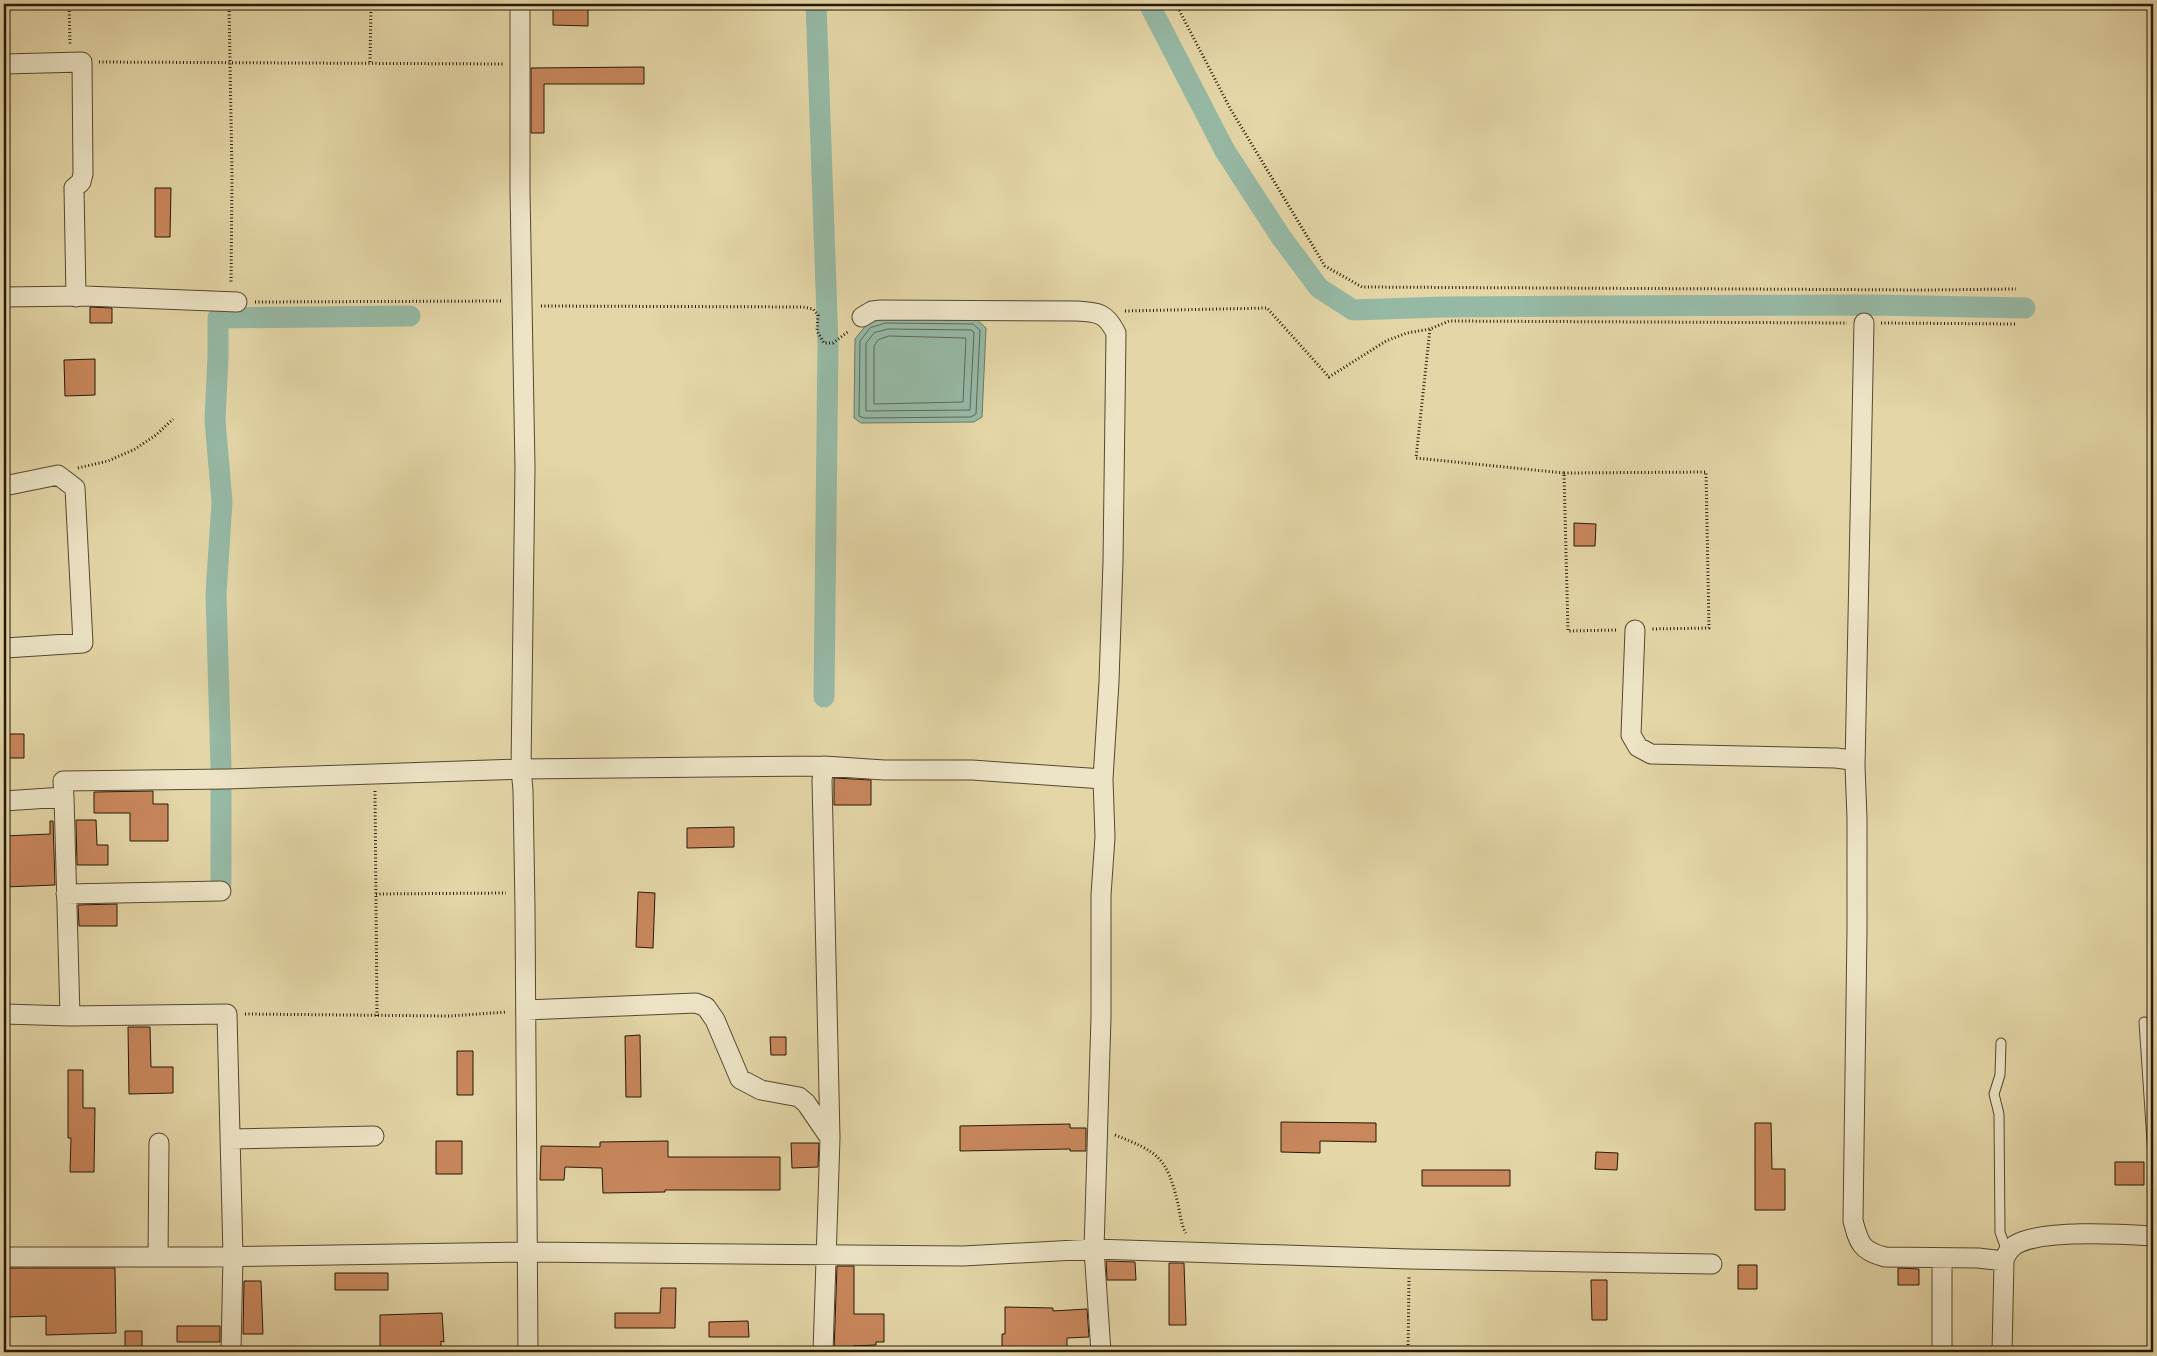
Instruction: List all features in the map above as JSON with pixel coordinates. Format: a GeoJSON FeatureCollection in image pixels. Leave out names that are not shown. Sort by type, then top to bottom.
{"type":"FeatureCollection","features":[{"type":"Feature","properties":{"kind":"street"},"geometry":{"type":"LineString","coordinates":[[520,4],[520,192],[525,468],[521,769],[525,893],[528,1352]]}},
{"type":"Feature","properties":{"kind":"street"},"geometry":{"type":"LineString","coordinates":[[4,64],[76,62],[83,174],[81,182],[74,188],[76,297]]}},
{"type":"Feature","properties":{"kind":"street"},"geometry":{"type":"LineString","coordinates":[[4,297],[76,297],[234,302]]}},
{"type":"Feature","properties":{"kind":"street"},"geometry":{"type":"LineString","coordinates":[[862,317],[872,311],[881,310],[1096,312],[1107,318],[1116,333],[1109,672],[1102,780],[1105,837],[1101,895],[1101,1017],[1094,1249],[1101,1352]]}},
{"type":"Feature","properties":{"kind":"street"},"geometry":{"type":"LineString","coordinates":[[1864,323],[1855,766],[1857,911],[1853,1221],[1860,1244],[1871,1253],[1885,1257],[1978,1258],[2006,1256]]}},
{"type":"Feature","properties":{"kind":"street"},"geometry":{"type":"LineString","coordinates":[[4,486],[58,475],[75,488],[83,643],[5,648]]}},
{"type":"Feature","properties":{"kind":"street"},"geometry":{"type":"LineString","coordinates":[[1634,630],[1631,734],[1638,747],[1651,754],[1836,758],[1851,760],[1855,766]]}},
{"type":"Feature","properties":{"kind":"street"},"geometry":{"type":"LineString","coordinates":[[823,1352],[830,1138],[822,780],[824,766]]}},
{"type":"Feature","properties":{"kind":"street"},"geometry":{"type":"LineString","coordinates":[[70,1016],[63,781],[521,769],[824,766],[884,770],[972,770],[1102,780]]}},
{"type":"Feature","properties":{"kind":"street"},"geometry":{"type":"LineString","coordinates":[[4,800],[64,797]]}},
{"type":"Feature","properties":{"kind":"street"},"geometry":{"type":"LineString","coordinates":[[66,894],[221,891]]}},
{"type":"Feature","properties":{"kind":"street"},"geometry":{"type":"LineString","coordinates":[[526,1010],[696,1003],[706,1007],[715,1020],[740,1079],[761,1090],[799,1097],[806,1103],[830,1138]]}},
{"type":"Feature","properties":{"kind":"street"},"geometry":{"type":"LineString","coordinates":[[4,1014],[70,1016],[227,1014],[233,1256],[231,1352]]}},
{"type":"Feature","properties":{"kind":"street"},"geometry":{"type":"LineString","coordinates":[[230,1139],[374,1136]]}},
{"type":"Feature","properties":{"kind":"street"},"geometry":{"type":"LineString","coordinates":[[158,1257],[159,1143]]}},
{"type":"Feature","properties":{"kind":"street"},"geometry":{"type":"LineString","coordinates":[[2002,1352],[2006,1256],[2016,1245],[2044,1237],[2110,1234],[2153,1236]]}},
{"type":"Feature","properties":{"kind":"street"},"geometry":{"type":"LineString","coordinates":[[4,1257],[527,1252],[964,1256],[1094,1249],[1409,1259],[1712,1264]]}},
{"type":"Feature","properties":{"kind":"street"},"geometry":{"type":"LineString","coordinates":[[1942,1258],[1942,1352]]}},
{"type":"Feature","properties":{"kind":"lane"},"geometry":{"type":"LineString","coordinates":[[2144,1022],[2153,1156]]}},
{"type":"Feature","properties":{"kind":"lane"},"geometry":{"type":"LineString","coordinates":[[2001,1043],[2000,1075],[1994,1094],[1999,1114],[2000,1232],[2006,1256]]}},
{"type":"Feature","properties":{"kind":"path"},"geometry":{"type":"LineString","coordinates":[[69,4],[76,62],[521,64]]}},
{"type":"Feature","properties":{"kind":"path"},"geometry":{"type":"LineString","coordinates":[[229,4],[234,302]]}},
{"type":"Feature","properties":{"kind":"path"},"geometry":{"type":"LineString","coordinates":[[370,62],[371,4]]}},
{"type":"Feature","properties":{"kind":"path"},"geometry":{"type":"LineString","coordinates":[[1176,4],[1231,110],[1325,266],[1362,287],[2016,289]]}},
{"type":"Feature","properties":{"kind":"path"},"geometry":{"type":"LineString","coordinates":[[1096,312],[1267,308],[1329,376],[1386,341],[1407,332],[1430,329],[1448,321],[2016,324]]}},
{"type":"Feature","properties":{"kind":"path"},"geometry":{"type":"LineString","coordinates":[[1430,329],[1416,458],[1564,473],[1706,472],[1709,628],[1568,631],[1564,473]]}},
{"type":"Feature","properties":{"kind":"path"},"geometry":{"type":"LineString","coordinates":[[824,343],[833,343]]}},
{"type":"Feature","properties":{"kind":"path"},"geometry":{"type":"LineString","coordinates":[[58,475],[86,465],[108,460],[135,449],[156,435],[173,418]]}},
{"type":"Feature","properties":{"kind":"path"},"geometry":{"type":"LineString","coordinates":[[375,774],[377,1016]]}},
{"type":"Feature","properties":{"kind":"path"},"geometry":{"type":"LineString","coordinates":[[376,894],[525,893]]}},
{"type":"Feature","properties":{"kind":"path"},"geometry":{"type":"LineString","coordinates":[[227,1014],[472,1016],[526,1010]]}},
{"type":"Feature","properties":{"kind":"path"},"geometry":{"type":"LineString","coordinates":[[1098,1120],[1110,1134],[1147,1148],[1164,1162],[1173,1184],[1184,1229],[1197,1252]]}},
{"type":"Feature","properties":{"kind":"path"},"geometry":{"type":"LineString","coordinates":[[1408,1352],[1409,1259]]}},
{"type":"Feature","properties":{"kind":"water"},"geometry":{"type":"Polygon","coordinates":[[[886,317],[976,319],[986,328],[982,417],[974,422],[861,423],[854,418],[855,339],[867,324],[886,317]]]}},
{"type":"Feature","properties":{"kind":"building"},"geometry":{"type":"Polygon","coordinates":[[[553,4],[588,4],[588,26],[553,25],[553,4]]]}},
{"type":"Feature","properties":{"kind":"building"},"geometry":{"type":"Polygon","coordinates":[[[644,67],[644,84],[544,84],[544,133],[531,133],[531,68],[644,67]]]}},
{"type":"Feature","properties":{"kind":"building"},"geometry":{"type":"Polygon","coordinates":[[[155,188],[171,188],[170,237],[155,237],[155,188]]]}},
{"type":"Feature","properties":{"kind":"building"},"geometry":{"type":"Polygon","coordinates":[[[90,307],[112,308],[112,323],[90,323],[90,307]]]}},
{"type":"Feature","properties":{"kind":"building"},"geometry":{"type":"Polygon","coordinates":[[[95,359],[95,395],[65,396],[64,360],[95,359]]]}},
{"type":"Feature","properties":{"kind":"building"},"geometry":{"type":"Polygon","coordinates":[[[1574,523],[1596,524],[1595,546],[1574,546],[1574,523]]]}},
{"type":"Feature","properties":{"kind":"building"},"geometry":{"type":"Polygon","coordinates":[[[7,734],[24,734],[24,758],[7,758],[7,734]]]}},
{"type":"Feature","properties":{"kind":"building"},"geometry":{"type":"Polygon","coordinates":[[[834,778],[871,780],[871,805],[834,805],[834,778]]]}},
{"type":"Feature","properties":{"kind":"building"},"geometry":{"type":"Polygon","coordinates":[[[153,791],[153,804],[168,804],[168,841],[130,841],[130,813],[94,813],[94,792],[153,791]]]}},
{"type":"Feature","properties":{"kind":"building"},"geometry":{"type":"Polygon","coordinates":[[[76,820],[96,820],[97,845],[108,845],[108,865],[77,865],[76,820]]]}},
{"type":"Feature","properties":{"kind":"building"},"geometry":{"type":"Polygon","coordinates":[[[50,821],[53,821],[55,885],[4,887],[4,836],[50,834],[50,821]]]}},
{"type":"Feature","properties":{"kind":"building"},"geometry":{"type":"Polygon","coordinates":[[[734,827],[734,847],[687,848],[687,828],[734,827]]]}},
{"type":"Feature","properties":{"kind":"building"},"geometry":{"type":"Polygon","coordinates":[[[638,892],[655,893],[653,948],[636,947],[638,892]]]}},
{"type":"Feature","properties":{"kind":"building"},"geometry":{"type":"Polygon","coordinates":[[[117,904],[117,926],[79,926],[78,905],[117,904]]]}},
{"type":"Feature","properties":{"kind":"building"},"geometry":{"type":"Polygon","coordinates":[[[128,1027],[150,1027],[151,1067],[173,1067],[173,1093],[129,1094],[128,1027]]]}},
{"type":"Feature","properties":{"kind":"building"},"geometry":{"type":"Polygon","coordinates":[[[640,1035],[641,1097],[626,1097],[625,1036],[640,1035]]]}},
{"type":"Feature","properties":{"kind":"building"},"geometry":{"type":"Polygon","coordinates":[[[770,1037],[786,1037],[786,1055],[771,1055],[770,1037]]]}},
{"type":"Feature","properties":{"kind":"building"},"geometry":{"type":"Polygon","coordinates":[[[457,1051],[473,1051],[473,1095],[457,1095],[457,1051]]]}},
{"type":"Feature","properties":{"kind":"building"},"geometry":{"type":"Polygon","coordinates":[[[68,1070],[83,1070],[83,1108],[95,1108],[94,1172],[70,1172],[71,1138],[68,1138],[68,1070]]]}},
{"type":"Feature","properties":{"kind":"building"},"geometry":{"type":"Polygon","coordinates":[[[1281,1122],[1376,1123],[1376,1142],[1320,1141],[1320,1153],[1281,1152],[1281,1122]]]}},
{"type":"Feature","properties":{"kind":"building"},"geometry":{"type":"Polygon","coordinates":[[[1755,1123],[1771,1123],[1772,1169],[1785,1169],[1785,1210],[1755,1210],[1755,1123]]]}},
{"type":"Feature","properties":{"kind":"building"},"geometry":{"type":"Polygon","coordinates":[[[1070,1124],[1070,1128],[1086,1128],[1086,1151],[1070,1151],[1070,1149],[960,1151],[960,1126],[1070,1124]]]}},
{"type":"Feature","properties":{"kind":"building"},"geometry":{"type":"Polygon","coordinates":[[[436,1141],[462,1141],[462,1174],[436,1174],[436,1141]]]}},
{"type":"Feature","properties":{"kind":"building"},"geometry":{"type":"Polygon","coordinates":[[[668,1141],[668,1157],[780,1157],[780,1190],[665,1190],[665,1192],[603,1193],[602,1168],[565,1167],[564,1180],[540,1180],[541,1146],[600,1147],[600,1142],[668,1141]]]}},
{"type":"Feature","properties":{"kind":"building"},"geometry":{"type":"Polygon","coordinates":[[[791,1143],[819,1143],[818,1167],[792,1168],[791,1143]]]}},
{"type":"Feature","properties":{"kind":"building"},"geometry":{"type":"Polygon","coordinates":[[[1596,1152],[1618,1153],[1617,1170],[1595,1169],[1596,1152]]]}},
{"type":"Feature","properties":{"kind":"building"},"geometry":{"type":"Polygon","coordinates":[[[2115,1162],[2144,1162],[2144,1185],[2115,1185],[2115,1162]]]}},
{"type":"Feature","properties":{"kind":"building"},"geometry":{"type":"Polygon","coordinates":[[[1422,1170],[1510,1170],[1510,1186],[1422,1186],[1422,1170]]]}},
{"type":"Feature","properties":{"kind":"building"},"geometry":{"type":"Polygon","coordinates":[[[1106,1261],[1135,1262],[1136,1280],[1107,1280],[1106,1261]]]}},
{"type":"Feature","properties":{"kind":"building"},"geometry":{"type":"Polygon","coordinates":[[[1169,1263],[1184,1263],[1186,1325],[1169,1325],[1169,1263]]]}},
{"type":"Feature","properties":{"kind":"building"},"geometry":{"type":"Polygon","coordinates":[[[1738,1265],[1757,1265],[1757,1289],[1738,1289],[1738,1265]]]}},
{"type":"Feature","properties":{"kind":"building"},"geometry":{"type":"Polygon","coordinates":[[[837,1266],[854,1266],[854,1314],[884,1314],[884,1342],[876,1342],[876,1345],[853,1346],[853,1352],[834,1352],[837,1266]]]}},
{"type":"Feature","properties":{"kind":"building"},"geometry":{"type":"Polygon","coordinates":[[[4,1268],[115,1268],[116,1333],[46,1335],[46,1316],[4,1317],[4,1268]]]}},
{"type":"Feature","properties":{"kind":"building"},"geometry":{"type":"Polygon","coordinates":[[[1898,1268],[1919,1269],[1919,1285],[1898,1285],[1898,1268]]]}},
{"type":"Feature","properties":{"kind":"building"},"geometry":{"type":"Polygon","coordinates":[[[335,1273],[388,1273],[388,1290],[335,1290],[335,1273]]]}},
{"type":"Feature","properties":{"kind":"building"},"geometry":{"type":"Polygon","coordinates":[[[1591,1280],[1607,1280],[1607,1320],[1592,1320],[1591,1280]]]}},
{"type":"Feature","properties":{"kind":"building"},"geometry":{"type":"Polygon","coordinates":[[[244,1281],[261,1281],[263,1334],[243,1334],[244,1281]]]}},
{"type":"Feature","properties":{"kind":"building"},"geometry":{"type":"Polygon","coordinates":[[[661,1288],[676,1288],[675,1328],[615,1328],[615,1313],[660,1313],[661,1288]]]}},
{"type":"Feature","properties":{"kind":"building"},"geometry":{"type":"Polygon","coordinates":[[[1005,1307],[1053,1308],[1053,1311],[1087,1309],[1089,1337],[1067,1338],[1067,1350],[1002,1352],[1002,1334],[1005,1334],[1005,1307]]]}},
{"type":"Feature","properties":{"kind":"building"},"geometry":{"type":"Polygon","coordinates":[[[442,1313],[444,1342],[441,1341],[441,1352],[380,1352],[380,1315],[442,1313]]]}},
{"type":"Feature","properties":{"kind":"building"},"geometry":{"type":"Polygon","coordinates":[[[748,1321],[749,1337],[709,1337],[709,1322],[748,1321]]]}},
{"type":"Feature","properties":{"kind":"building"},"geometry":{"type":"Polygon","coordinates":[[[177,1326],[220,1326],[220,1342],[177,1342],[177,1326]]]}},
{"type":"Feature","properties":{"kind":"building"},"geometry":{"type":"Polygon","coordinates":[[[125,1331],[142,1331],[142,1352],[125,1352],[125,1331]]]}},
{"type":"Feature","properties":{"kind":"waterway"},"geometry":{"type":"LineString","coordinates":[[816,4],[828,344],[824,697]]}},
{"type":"Feature","properties":{"kind":"waterway"},"geometry":{"type":"LineString","coordinates":[[1149,4],[1225,151],[1281,237],[1319,288],[1353,310],[1442,307],[1874,305],[2025,308]]}},
{"type":"Feature","properties":{"kind":"waterway"},"geometry":{"type":"LineString","coordinates":[[221,767],[216,594],[222,502],[215,420],[218,318],[410,316]]}},
{"type":"Feature","properties":{"kind":"waterway"},"geometry":{"type":"LineString","coordinates":[[221,788],[221,883]]}}]}
